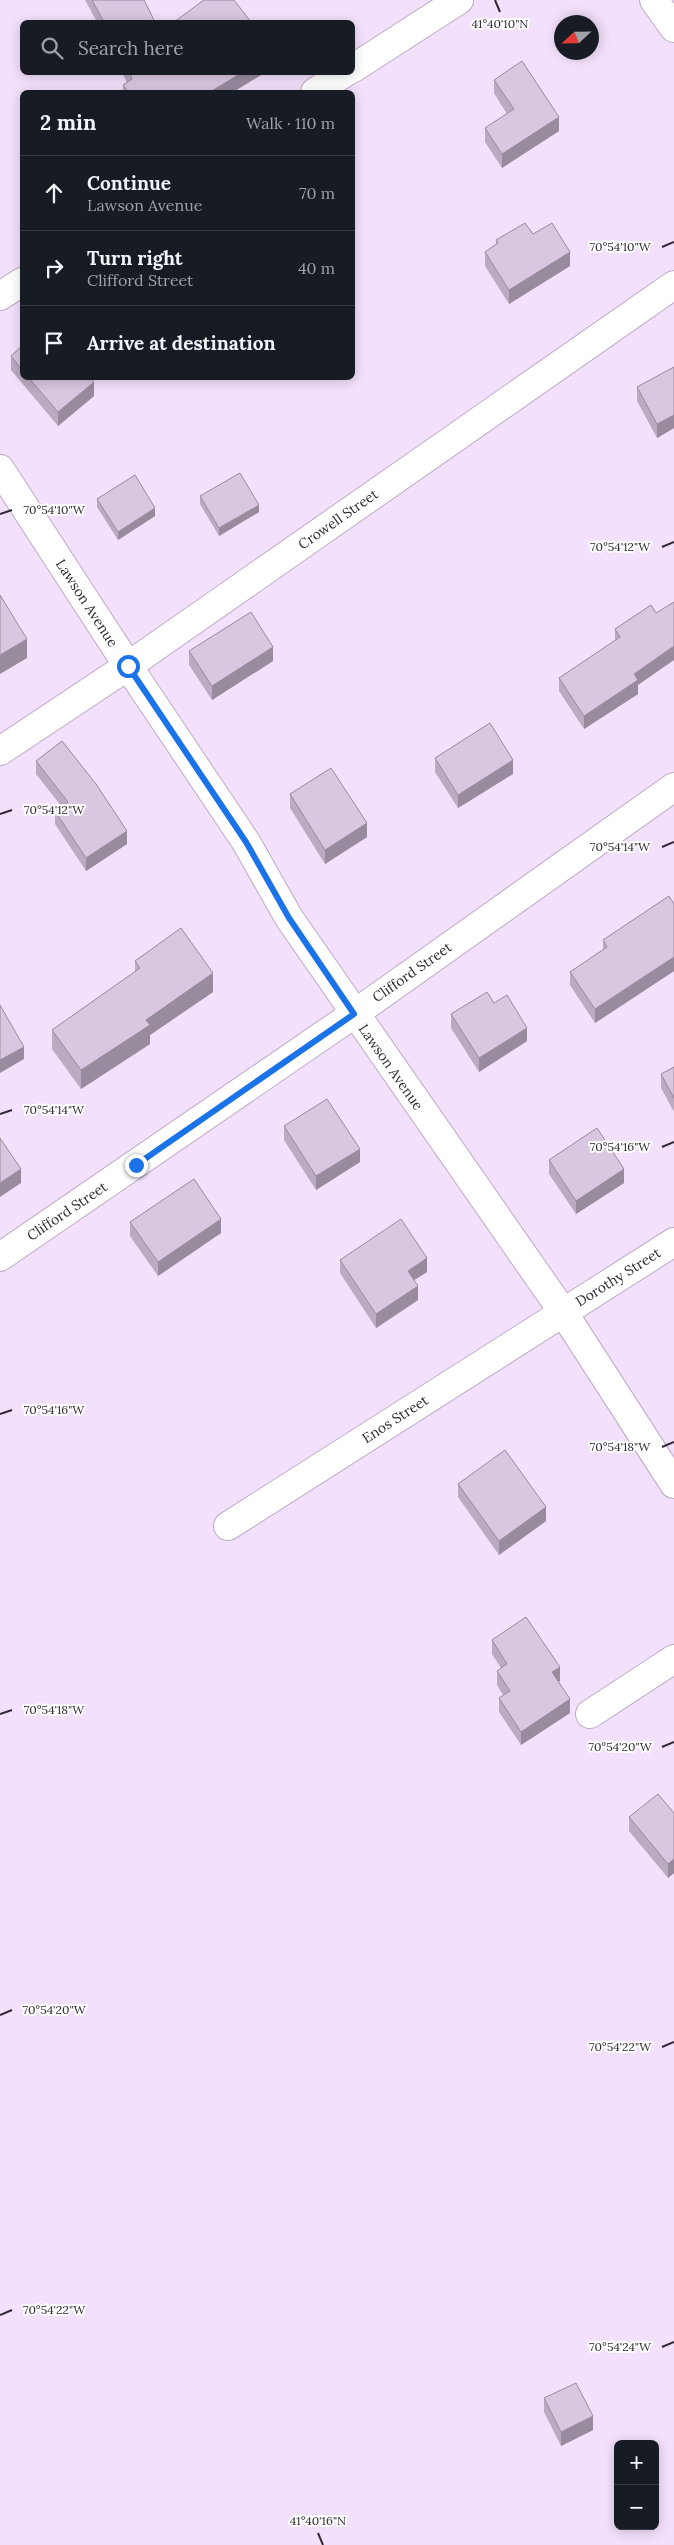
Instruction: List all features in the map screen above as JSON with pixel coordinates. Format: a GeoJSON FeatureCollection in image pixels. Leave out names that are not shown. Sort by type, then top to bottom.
{"type":"FeatureCollection","features":[{"type":"Feature","properties":{"kind":"street"},"geometry":{"type":"LineString","coordinates":[[355,67],[459,0]]}},
{"type":"Feature","properties":{"kind":"street"},"geometry":{"type":"LineString","coordinates":[[654,0],[674,28]]}},
{"type":"Feature","properties":{"kind":"street"},"geometry":{"type":"LineString","coordinates":[[319,90],[342,75]]}},
{"type":"Feature","properties":{"kind":"street"},"geometry":{"type":"LineString","coordinates":[[0,296],[20,283]]}},
{"type":"Feature","properties":{"kind":"street","name":"Crowell Street"},"geometry":{"type":"LineString","coordinates":[[0,751],[128,666],[674,285]]}},
{"type":"Feature","properties":{"kind":"street","name":"Lawson Avenue"},"geometry":{"type":"LineString","coordinates":[[0,470],[246,842],[289,918],[563,1312],[674,1484]]}},
{"type":"Feature","properties":{"kind":"street","name":"Clifford Street"},"geometry":{"type":"LineString","coordinates":[[0,1257],[354,1014],[674,787]]}},
{"type":"Feature","properties":{"kind":"street","name":"Dorothy Street"},"geometry":{"type":"LineString","coordinates":[[563,1312],[674,1242]]}},
{"type":"Feature","properties":{"kind":"street","name":"Enos Street"},"geometry":{"type":"LineString","coordinates":[[228,1526],[563,1312]]}},
{"type":"Feature","properties":{"kind":"street"},"geometry":{"type":"LineString","coordinates":[[590,1714],[674,1659]]}},
{"type":"Feature","properties":{"kind":"building"},"geometry":{"type":"Polygon","coordinates":[[[92,0],[144,0],[154,20],[103,20],[92,0]]]}},
{"type":"Feature","properties":{"kind":"building"},"geometry":{"type":"Polygon","coordinates":[[[204,0],[234,0],[249,20],[177,20],[204,0]]]}},
{"type":"Feature","properties":{"kind":"building"},"geometry":{"type":"Polygon","coordinates":[[[522,61],[559,117],[502,154],[485,128],[514,109],[494,80],[522,61]]]}},
{"type":"Feature","properties":{"kind":"building"},"geometry":{"type":"Polygon","coordinates":[[[130,75],[238,75],[213,90],[127,90],[123,85],[132,79],[130,75]]]}},
{"type":"Feature","properties":{"kind":"building"},"geometry":{"type":"Polygon","coordinates":[[[525,223],[533,234],[552,223],[570,252],[509,290],[485,252],[498,243],[496,240],[525,223]]]}},
{"type":"Feature","properties":{"kind":"building"},"geometry":{"type":"Polygon","coordinates":[[[20,348],[20,367],[11,356],[20,348]]]}},
{"type":"Feature","properties":{"kind":"building"},"geometry":{"type":"Polygon","coordinates":[[[674,367],[674,415],[657,424],[637,387],[674,367]]]}},
{"type":"Feature","properties":{"kind":"building"},"geometry":{"type":"Polygon","coordinates":[[[31,380],[92,380],[94,382],[58,412],[31,380]]]}},
{"type":"Feature","properties":{"kind":"building"},"geometry":{"type":"Polygon","coordinates":[[[240,473],[259,505],[219,528],[200,496],[240,473]]]}},
{"type":"Feature","properties":{"kind":"building"},"geometry":{"type":"Polygon","coordinates":[[[135,475],[155,508],[118,532],[97,499],[135,475]]]}},
{"type":"Feature","properties":{"kind":"building"},"geometry":{"type":"Polygon","coordinates":[[[0,595],[27,639],[0,655],[0,595]]]}},
{"type":"Feature","properties":{"kind":"building"},"geometry":{"type":"Polygon","coordinates":[[[674,602],[674,646],[634,674],[638,680],[584,716],[559,678],[620,637],[615,629],[651,605],[656,613],[674,602]]]}},
{"type":"Feature","properties":{"kind":"building"},"geometry":{"type":"Polygon","coordinates":[[[251,612],[273,647],[212,686],[189,651],[251,612]]]}},
{"type":"Feature","properties":{"kind":"building"},"geometry":{"type":"Polygon","coordinates":[[[490,723],[513,760],[458,795],[435,758],[490,723]]]}},
{"type":"Feature","properties":{"kind":"building"},"geometry":{"type":"Polygon","coordinates":[[[62,741],[96,784],[127,831],[86,858],[55,811],[68,802],[36,761],[62,741]]]}},
{"type":"Feature","properties":{"kind":"building"},"geometry":{"type":"Polygon","coordinates":[[[331,768],[367,823],[325,850],[290,794],[331,768]]]}},
{"type":"Feature","properties":{"kind":"building"},"geometry":{"type":"Polygon","coordinates":[[[669,896],[674,904],[674,957],[595,1009],[570,972],[607,947],[603,940],[669,896]]]}},
{"type":"Feature","properties":{"kind":"building"},"geometry":{"type":"Polygon","coordinates":[[[181,928],[213,973],[146,1020],[150,1025],[81,1070],[52,1030],[140,968],[135,961],[181,928]]]}},
{"type":"Feature","properties":{"kind":"building"},"geometry":{"type":"Polygon","coordinates":[[[487,992],[494,1003],[507,995],[527,1028],[479,1058],[451,1014],[487,992]]]}},
{"type":"Feature","properties":{"kind":"building"},"geometry":{"type":"Polygon","coordinates":[[[0,1005],[24,1047],[0,1060],[0,1005]]]}},
{"type":"Feature","properties":{"kind":"building"},"geometry":{"type":"Polygon","coordinates":[[[674,1067],[674,1098],[661,1074],[674,1067]]]}},
{"type":"Feature","properties":{"kind":"building"},"geometry":{"type":"Polygon","coordinates":[[[327,1099],[360,1149],[316,1176],[284,1126],[327,1099]]]}},
{"type":"Feature","properties":{"kind":"building"},"geometry":{"type":"Polygon","coordinates":[[[597,1128],[624,1169],[576,1201],[549,1160],[597,1128]]]}},
{"type":"Feature","properties":{"kind":"building"},"geometry":{"type":"Polygon","coordinates":[[[0,1138],[21,1169],[0,1183],[0,1138]]]}},
{"type":"Feature","properties":{"kind":"building"},"geometry":{"type":"Polygon","coordinates":[[[194,1179],[221,1219],[158,1262],[130,1222],[194,1179]]]}},
{"type":"Feature","properties":{"kind":"building"},"geometry":{"type":"Polygon","coordinates":[[[401,1219],[427,1258],[408,1271],[418,1286],[376,1314],[340,1260],[401,1219]]]}},
{"type":"Feature","properties":{"kind":"building"},"geometry":{"type":"Polygon","coordinates":[[[505,1450],[546,1507],[499,1541],[458,1484],[505,1450]]]}},
{"type":"Feature","properties":{"kind":"building"},"geometry":{"type":"Polygon","coordinates":[[[526,1617],[560,1667],[552,1672],[570,1699],[521,1732],[499,1698],[510,1691],[497,1671],[507,1664],[492,1640],[526,1617]]]}},
{"type":"Feature","properties":{"kind":"building"},"geometry":{"type":"Polygon","coordinates":[[[658,1794],[674,1813],[674,1859],[668,1864],[629,1817],[658,1794]]]}},
{"type":"Feature","properties":{"kind":"building"},"geometry":{"type":"Polygon","coordinates":[[[576,2383],[593,2416],[561,2432],[544,2398],[576,2383]]]}},
{"type":"Feature","properties":{"kind":"route"},"geometry":{"type":"LineString","coordinates":[[128,666],[246,842],[289,918],[354,1014],[136,1165]]}}]}
